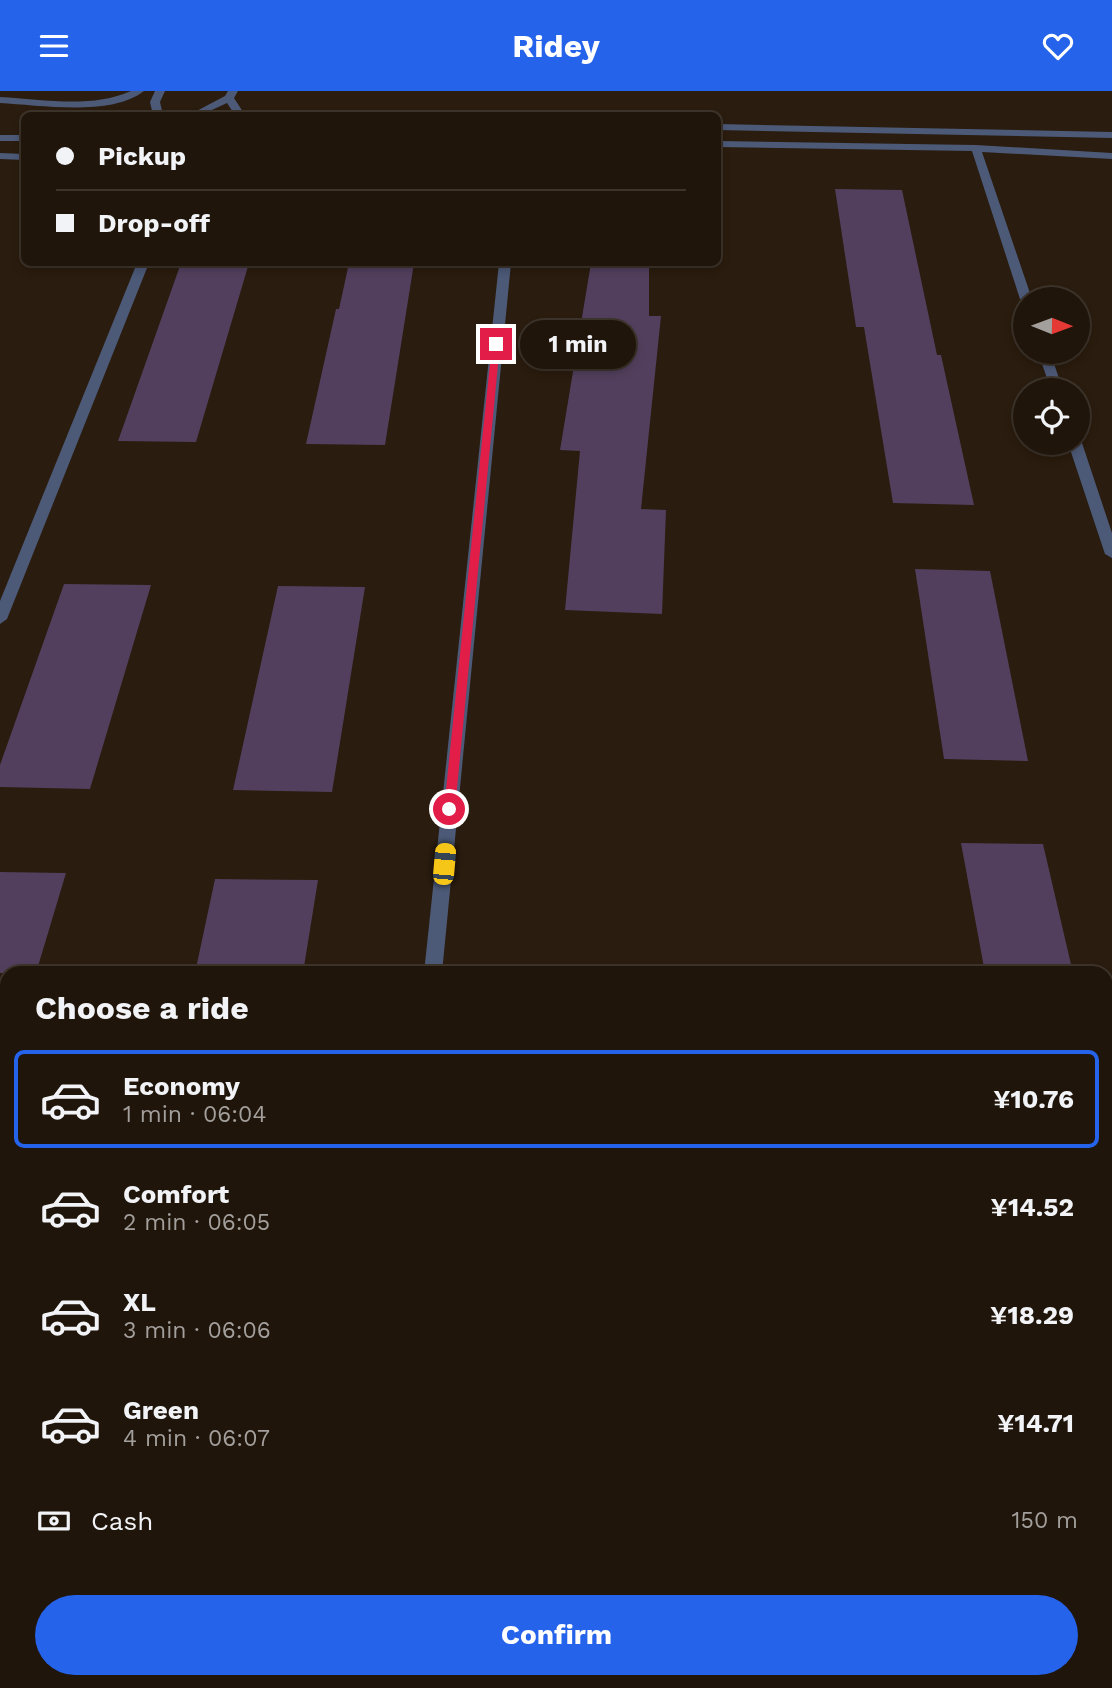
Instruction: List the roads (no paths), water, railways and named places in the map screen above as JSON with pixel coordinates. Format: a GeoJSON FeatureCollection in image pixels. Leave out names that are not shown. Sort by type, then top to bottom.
{"type":"FeatureCollection","features":[{"type":"Feature","properties":{"kind":"street"},"geometry":{"type":"LineString","coordinates":[[0,100],[71,103],[129,97],[139,91]]}},
{"type":"Feature","properties":{"kind":"street"},"geometry":{"type":"LineString","coordinates":[[157,112],[155,102],[160,91]]}},
{"type":"Feature","properties":{"kind":"street"},"geometry":{"type":"LineString","coordinates":[[199,112],[231,94],[239,112]]}},
{"type":"Feature","properties":{"kind":"street"},"geometry":{"type":"LineString","coordinates":[[71,103],[74,112]]}},
{"type":"Feature","properties":{"kind":"street"},"geometry":{"type":"LineString","coordinates":[[721,127],[1112,135]]}},
{"type":"Feature","properties":{"kind":"street"},"geometry":{"type":"LineString","coordinates":[[0,138],[21,138]]}},
{"type":"Feature","properties":{"kind":"street"},"geometry":{"type":"LineString","coordinates":[[721,144],[976,148],[1112,156]]}},
{"type":"Feature","properties":{"kind":"street"},"geometry":{"type":"LineString","coordinates":[[976,148],[1022,287]]}},
{"type":"Feature","properties":{"kind":"street"},"geometry":{"type":"LineString","coordinates":[[0,156],[21,157]]}},
{"type":"Feature","properties":{"kind":"street"},"geometry":{"type":"LineString","coordinates":[[0,619],[142,266]]}},
{"type":"Feature","properties":{"kind":"street"},"geometry":{"type":"LineString","coordinates":[[434,966],[505,266]]}},
{"type":"Feature","properties":{"kind":"street"},"geometry":{"type":"LineString","coordinates":[[1079,455],[1112,554]]}}]}
